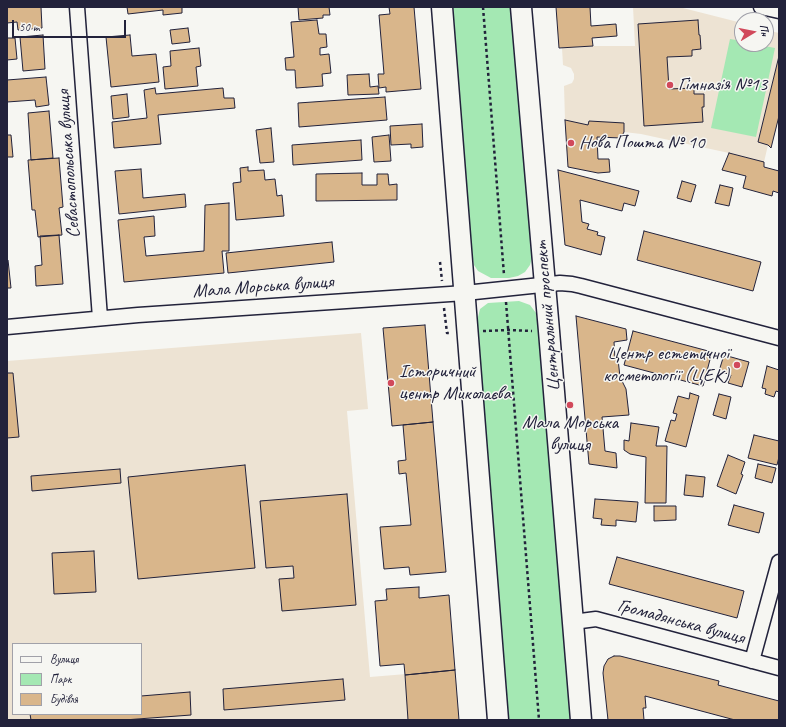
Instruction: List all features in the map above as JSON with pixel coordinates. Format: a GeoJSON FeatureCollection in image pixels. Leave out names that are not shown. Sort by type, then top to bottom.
{"type":"FeatureCollection","features":[{"type":"Feature","properties":{"kind":"main road"},"geometry":{"type":"LineString","coordinates":[[442,7],[498,720]]}},
{"type":"Feature","properties":{"kind":"main road","name":"Центральний проспект"},"geometry":{"type":"LineString","coordinates":[[521,7],[581,720]]}},
{"type":"Feature","properties":{"kind":"street","name":"Севастопольська вулиця"},"geometry":{"type":"LineString","coordinates":[[77,7],[100,318]]}},
{"type":"Feature","properties":{"kind":"street"},"geometry":{"type":"LineString","coordinates":[[761,7],[779,11]]}},
{"type":"Feature","properties":{"kind":"street","name":"Мала Морська вулиця"},"geometry":{"type":"LineString","coordinates":[[7,327],[138,315],[465,293],[560,283],[581,286],[779,338]]}},
{"type":"Feature","properties":{"kind":"street"},"geometry":{"type":"LineString","coordinates":[[752,661],[779,562]]}},
{"type":"Feature","properties":{"kind":"street","name":"Громадянська вулиця"},"geometry":{"type":"LineString","coordinates":[[573,622],[596,619],[779,668]]}},
{"type":"Feature","properties":{"kind":"path"},"geometry":{"type":"LineString","coordinates":[[483,7],[539,720]]}},
{"type":"Feature","properties":{"kind":"path"},"geometry":{"type":"LineString","coordinates":[[508,330],[539,331]]}},
{"type":"Feature","properties":{"kind":"shaded area","name":"Гімназія №13"},"geometry":{"type":"Polygon","coordinates":[[[633,7],[679,7],[734,21],[734,52],[774,52],[774,32],[779,33],[779,56],[758,142],[768,145],[764,162],[641,134],[624,132],[624,123],[588,125],[565,120],[564,86],[572,83],[574,74],[571,68],[563,65],[562,48],[635,46],[633,7]]]}},
{"type":"Feature","properties":{"kind":"shaded area"},"geometry":{"type":"Polygon","coordinates":[[[361,333],[368,409],[347,411],[370,677],[455,670],[459,720],[7,720],[7,361],[361,333]]]}},
{"type":"Feature","properties":{"kind":"green space"},"geometry":{"type":"Polygon","coordinates":[[[453,7],[512,7],[532,249],[530,265],[525,272],[518,276],[509,278],[491,278],[478,271],[474,265],[453,7]]]}},
{"type":"Feature","properties":{"kind":"green space"},"geometry":{"type":"Polygon","coordinates":[[[730,39],[734,40],[734,52],[774,52],[775,48],[756,137],[711,128],[730,39]]]}},
{"type":"Feature","properties":{"kind":"green space"},"geometry":{"type":"Polygon","coordinates":[[[519,301],[530,305],[536,313],[539,331],[571,720],[509,720],[477,321],[480,309],[488,303],[519,301]]]}},
{"type":"Feature","properties":{"kind":"building"},"geometry":{"type":"Polygon","coordinates":[[[7,7],[41,7],[42,28],[18,30],[17,22],[7,23],[7,7]]]}},
{"type":"Feature","properties":{"kind":"building"},"geometry":{"type":"Polygon","coordinates":[[[127,7],[182,7],[182,13],[163,15],[163,10],[128,14],[127,7]]]}},
{"type":"Feature","properties":{"kind":"building"},"geometry":{"type":"Polygon","coordinates":[[[298,7],[329,7],[330,15],[323,15],[323,18],[299,20],[298,7]]]}},
{"type":"Feature","properties":{"kind":"building"},"geometry":{"type":"Polygon","coordinates":[[[389,7],[414,7],[421,89],[386,92],[386,87],[379,88],[378,74],[384,74],[379,15],[390,14],[389,7]]]}},
{"type":"Feature","properties":{"kind":"building"},"geometry":{"type":"Polygon","coordinates":[[[556,7],[590,7],[591,26],[616,24],[617,36],[592,38],[593,46],[559,48],[556,7]]]}},
{"type":"Feature","properties":{"kind":"building"},"geometry":{"type":"Polygon","coordinates":[[[317,20],[319,34],[326,34],[327,47],[320,48],[320,55],[329,54],[331,73],[322,74],[323,86],[296,88],[295,70],[286,70],[285,58],[294,57],[291,22],[317,20]]]}},
{"type":"Feature","properties":{"kind":"building"},"geometry":{"type":"Polygon","coordinates":[[[698,20],[701,49],[692,50],[692,56],[667,57],[669,89],[694,88],[694,94],[704,94],[704,107],[702,107],[703,122],[644,126],[638,24],[698,20]]]}},
{"type":"Feature","properties":{"kind":"building"},"geometry":{"type":"Polygon","coordinates":[[[188,28],[190,42],[172,44],[170,30],[188,28]]]}},
{"type":"Feature","properties":{"kind":"building"},"geometry":{"type":"Polygon","coordinates":[[[43,35],[45,69],[23,71],[20,37],[43,35]]]}},
{"type":"Feature","properties":{"kind":"building"},"geometry":{"type":"Polygon","coordinates":[[[130,35],[132,56],[156,54],[159,82],[111,87],[106,37],[130,35]]]}},
{"type":"Feature","properties":{"kind":"building"},"geometry":{"type":"Polygon","coordinates":[[[7,38],[15,38],[17,59],[7,60],[7,38]]]}},
{"type":"Feature","properties":{"kind":"building"},"geometry":{"type":"Polygon","coordinates":[[[199,48],[201,66],[196,67],[198,86],[165,89],[163,67],[171,66],[170,51],[199,48]]]}},
{"type":"Feature","properties":{"kind":"building"},"geometry":{"type":"Polygon","coordinates":[[[779,56],[779,116],[771,148],[768,145],[758,142],[779,56]]]}},
{"type":"Feature","properties":{"kind":"building"},"geometry":{"type":"Polygon","coordinates":[[[369,74],[370,87],[378,86],[379,94],[348,95],[347,75],[369,74]]]}},
{"type":"Feature","properties":{"kind":"building"},"geometry":{"type":"Polygon","coordinates":[[[46,77],[49,105],[36,107],[35,100],[7,102],[7,80],[46,77]]]}},
{"type":"Feature","properties":{"kind":"building"},"geometry":{"type":"Polygon","coordinates":[[[155,88],[156,94],[223,88],[224,98],[234,98],[235,108],[158,115],[161,144],[114,148],[112,122],[147,118],[144,90],[155,88]]]}},
{"type":"Feature","properties":{"kind":"building"},"geometry":{"type":"Polygon","coordinates":[[[127,94],[129,117],[113,119],[111,96],[127,94]]]}},
{"type":"Feature","properties":{"kind":"building"},"geometry":{"type":"Polygon","coordinates":[[[385,97],[387,120],[299,127],[298,103],[385,97]]]}},
{"type":"Feature","properties":{"kind":"building"},"geometry":{"type":"Polygon","coordinates":[[[49,111],[53,158],[31,160],[28,113],[49,111]]]}},
{"type":"Feature","properties":{"kind":"building"},"geometry":{"type":"Polygon","coordinates":[[[565,120],[588,125],[589,121],[624,123],[624,132],[621,138],[597,137],[598,159],[609,159],[610,172],[598,173],[568,167],[565,120]]]}},
{"type":"Feature","properties":{"kind":"building"},"geometry":{"type":"Polygon","coordinates":[[[422,124],[423,147],[411,148],[411,144],[391,145],[390,126],[422,124]]]}},
{"type":"Feature","properties":{"kind":"building"},"geometry":{"type":"Polygon","coordinates":[[[271,128],[274,162],[260,163],[256,130],[271,128]]]}},
{"type":"Feature","properties":{"kind":"building"},"geometry":{"type":"Polygon","coordinates":[[[7,135],[11,135],[13,157],[7,157],[7,135]]]}},
{"type":"Feature","properties":{"kind":"building"},"geometry":{"type":"Polygon","coordinates":[[[389,135],[391,161],[374,162],[372,137],[389,135]]]}},
{"type":"Feature","properties":{"kind":"building"},"geometry":{"type":"Polygon","coordinates":[[[361,140],[362,160],[293,165],[292,145],[361,140]]]}},
{"type":"Feature","properties":{"kind":"building"},"geometry":{"type":"Polygon","coordinates":[[[729,153],[764,162],[764,167],[779,171],[779,193],[773,191],[772,196],[743,188],[746,176],[722,170],[729,153]]]}},
{"type":"Feature","properties":{"kind":"building"},"geometry":{"type":"Polygon","coordinates":[[[59,158],[63,207],[59,208],[62,235],[38,237],[35,210],[32,210],[28,160],[59,158]]]}},
{"type":"Feature","properties":{"kind":"building"},"geometry":{"type":"Polygon","coordinates":[[[248,167],[248,171],[264,170],[265,180],[275,179],[277,196],[282,195],[284,216],[236,220],[233,183],[241,182],[240,168],[248,167]]]}},
{"type":"Feature","properties":{"kind":"building"},"geometry":{"type":"Polygon","coordinates":[[[141,169],[143,198],[185,194],[186,207],[119,214],[115,171],[141,169]]]}},
{"type":"Feature","properties":{"kind":"building"},"geometry":{"type":"Polygon","coordinates":[[[558,170],[639,191],[635,206],[624,203],[622,211],[580,200],[582,222],[589,224],[587,229],[598,232],[597,235],[605,237],[601,255],[565,245],[558,170]]]}},
{"type":"Feature","properties":{"kind":"building"},"geometry":{"type":"Polygon","coordinates":[[[362,173],[362,185],[377,185],[377,174],[388,174],[389,185],[397,184],[397,200],[316,201],[316,174],[362,173]]]}},
{"type":"Feature","properties":{"kind":"building"},"geometry":{"type":"Polygon","coordinates":[[[682,181],[696,185],[691,202],[677,198],[682,181]]]}},
{"type":"Feature","properties":{"kind":"building"},"geometry":{"type":"Polygon","coordinates":[[[720,185],[733,188],[729,206],[715,203],[720,185]]]}},
{"type":"Feature","properties":{"kind":"building"},"geometry":{"type":"Polygon","coordinates":[[[229,203],[229,251],[222,251],[224,273],[124,282],[118,220],[154,216],[155,236],[144,237],[146,256],[204,251],[205,205],[229,203]]]}},
{"type":"Feature","properties":{"kind":"building"},"geometry":{"type":"Polygon","coordinates":[[[644,231],[761,262],[753,291],[637,260],[644,231]]]}},
{"type":"Feature","properties":{"kind":"building"},"geometry":{"type":"Polygon","coordinates":[[[59,235],[63,284],[36,286],[35,266],[42,265],[40,236],[59,235]]]}},
{"type":"Feature","properties":{"kind":"building"},"geometry":{"type":"Polygon","coordinates":[[[332,242],[334,262],[228,273],[226,253],[332,242]]]}},
{"type":"Feature","properties":{"kind":"building"},"geometry":{"type":"Polygon","coordinates":[[[8,260],[11,288],[7,288],[8,260]]]}},
{"type":"Feature","properties":{"kind":"building"},"geometry":{"type":"Polygon","coordinates":[[[576,316],[626,329],[627,340],[614,342],[615,359],[618,359],[620,377],[626,389],[629,415],[602,417],[605,451],[616,453],[617,468],[589,464],[576,316]]]}},
{"type":"Feature","properties":{"kind":"building"},"geometry":{"type":"Polygon","coordinates":[[[425,325],[433,422],[392,426],[383,328],[425,325]]]}},
{"type":"Feature","properties":{"kind":"building"},"geometry":{"type":"Polygon","coordinates":[[[633,331],[712,352],[703,386],[624,365],[633,331]]]}},
{"type":"Feature","properties":{"kind":"building"},"geometry":{"type":"Polygon","coordinates":[[[724,355],[749,362],[742,387],[728,383],[731,375],[719,371],[724,355]]]}},
{"type":"Feature","properties":{"kind":"building"},"geometry":{"type":"Polygon","coordinates":[[[767,366],[779,370],[779,392],[776,391],[774,397],[765,394],[766,389],[762,388],[767,366]]]}},
{"type":"Feature","properties":{"kind":"building"},"geometry":{"type":"Polygon","coordinates":[[[7,373],[13,373],[19,437],[7,438],[7,373]]]}},
{"type":"Feature","properties":{"kind":"building"},"geometry":{"type":"Polygon","coordinates":[[[690,393],[699,396],[686,447],[665,441],[671,420],[675,421],[677,414],[673,413],[678,396],[689,399],[690,393]]]}},
{"type":"Feature","properties":{"kind":"building"},"geometry":{"type":"Polygon","coordinates":[[[719,394],[731,397],[726,419],[713,415],[719,394]]]}},
{"type":"Feature","properties":{"kind":"building"},"geometry":{"type":"Polygon","coordinates":[[[433,422],[446,572],[410,575],[409,567],[384,569],[380,527],[411,525],[406,473],[399,474],[398,461],[406,460],[403,425],[433,422]]]}},
{"type":"Feature","properties":{"kind":"building"},"geometry":{"type":"Polygon","coordinates":[[[631,423],[659,427],[656,446],[667,446],[666,503],[645,503],[646,457],[630,454],[624,450],[624,440],[629,441],[631,423]]]}},
{"type":"Feature","properties":{"kind":"building"},"geometry":{"type":"Polygon","coordinates":[[[754,435],[779,441],[779,457],[777,465],[748,458],[754,435]]]}},
{"type":"Feature","properties":{"kind":"building"},"geometry":{"type":"Polygon","coordinates":[[[728,455],[745,462],[741,474],[743,475],[736,494],[717,486],[728,455]]]}},
{"type":"Feature","properties":{"kind":"building"},"geometry":{"type":"Polygon","coordinates":[[[758,464],[776,468],[772,483],[755,478],[758,464]]]}},
{"type":"Feature","properties":{"kind":"building"},"geometry":{"type":"Polygon","coordinates":[[[245,465],[255,568],[138,579],[128,477],[245,465]]]}},
{"type":"Feature","properties":{"kind":"building"},"geometry":{"type":"Polygon","coordinates":[[[120,469],[121,483],[32,491],[31,476],[120,469]]]}},
{"type":"Feature","properties":{"kind":"building"},"geometry":{"type":"Polygon","coordinates":[[[686,475],[705,477],[703,497],[684,495],[686,475]]]}},
{"type":"Feature","properties":{"kind":"building"},"geometry":{"type":"Polygon","coordinates":[[[347,494],[356,605],[282,611],[279,579],[294,578],[293,566],[266,568],[260,501],[347,494]]]}},
{"type":"Feature","properties":{"kind":"building"},"geometry":{"type":"Polygon","coordinates":[[[595,499],[638,502],[636,522],[616,520],[616,526],[601,525],[602,519],[593,518],[595,499]]]}},
{"type":"Feature","properties":{"kind":"building"},"geometry":{"type":"Polygon","coordinates":[[[734,505],[764,513],[759,533],[728,525],[734,505]]]}},
{"type":"Feature","properties":{"kind":"building"},"geometry":{"type":"Polygon","coordinates":[[[654,506],[676,506],[676,520],[654,521],[654,506]]]}},
{"type":"Feature","properties":{"kind":"building"},"geometry":{"type":"Polygon","coordinates":[[[94,551],[96,592],[54,594],[52,553],[94,551]]]}},
{"type":"Feature","properties":{"kind":"building"},"geometry":{"type":"Polygon","coordinates":[[[617,557],[744,591],[737,618],[609,584],[617,557]]]}},
{"type":"Feature","properties":{"kind":"building"},"geometry":{"type":"Polygon","coordinates":[[[419,587],[419,598],[449,595],[455,670],[405,675],[404,664],[380,666],[375,601],[387,600],[386,589],[419,587]]]}},
{"type":"Feature","properties":{"kind":"building"},"geometry":{"type":"Polygon","coordinates":[[[614,656],[620,656],[719,681],[718,685],[779,701],[779,720],[735,720],[645,696],[646,708],[643,708],[644,720],[608,720],[603,673],[604,666],[608,659],[614,656]]]}},
{"type":"Feature","properties":{"kind":"building"},"geometry":{"type":"Polygon","coordinates":[[[455,670],[459,720],[408,720],[405,675],[455,670]]]}},
{"type":"Feature","properties":{"kind":"building"},"geometry":{"type":"Polygon","coordinates":[[[343,679],[345,700],[224,710],[223,689],[343,679]]]}},
{"type":"Feature","properties":{"kind":"building"},"geometry":{"type":"Polygon","coordinates":[[[190,692],[191,715],[124,720],[31,720],[30,715],[142,715],[142,696],[190,692]]]}},
{"type":"Feature","properties":{"kind":"place","name":"Гімназія №13"},"geometry":{"type":"Point","coordinates":[670,85]}},
{"type":"Feature","properties":{"kind":"place","name":"Нова Пошта № 10"},"geometry":{"type":"Point","coordinates":[571,143]}},
{"type":"Feature","properties":{"kind":"place","name":"Центр естетичної косметології (ЦЕК)"},"geometry":{"type":"Point","coordinates":[737,365]}},
{"type":"Feature","properties":{"kind":"place","name":"Історичний центр Миколаєва"},"geometry":{"type":"Point","coordinates":[391,383]}},
{"type":"Feature","properties":{"kind":"place","name":"Мала Морська вулиця"},"geometry":{"type":"Point","coordinates":[570,405]}}]}
